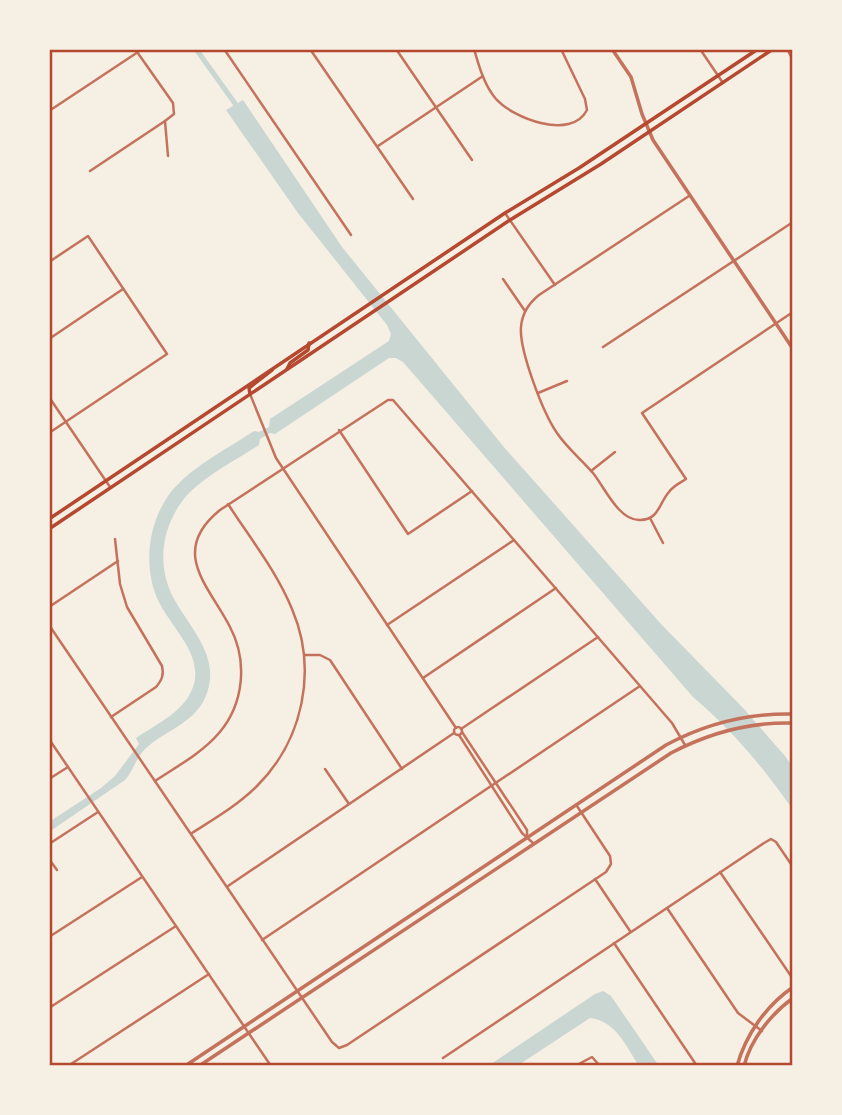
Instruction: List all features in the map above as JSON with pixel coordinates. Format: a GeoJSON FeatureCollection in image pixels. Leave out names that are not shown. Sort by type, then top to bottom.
{"type":"FeatureCollection","features":[{"type":"Feature","properties":{"kind":"main road"},"geometry":{"type":"LineString","coordinates":[[49,519],[394,286],[758,49]]}},
{"type":"Feature","properties":{"kind":"main road"},"geometry":{"type":"LineString","coordinates":[[49,529],[771,49]]}},
{"type":"Feature","properties":{"kind":"main road"},"geometry":{"type":"LineString","coordinates":[[287,370],[290,363],[308,350],[309,343]]}},
{"type":"Feature","properties":{"kind":"main road"},"geometry":{"type":"LineString","coordinates":[[250,394],[249,388],[269,374],[274,367]]}},
{"type":"Feature","properties":{"kind":"street"},"geometry":{"type":"LineString","coordinates":[[225,49],[351,235]]}},
{"type":"Feature","properties":{"kind":"street"},"geometry":{"type":"LineString","coordinates":[[310,49],[413,199]]}},
{"type":"Feature","properties":{"kind":"street"},"geometry":{"type":"LineString","coordinates":[[396,49],[472,160]]}},
{"type":"Feature","properties":{"kind":"street"},"geometry":{"type":"LineString","coordinates":[[474,49],[482,76],[495,98],[520,117],[545,124],[571,123],[584,115],[587,104],[561,49]]}},
{"type":"Feature","properties":{"kind":"street"},"geometry":{"type":"LineString","coordinates":[[612,49],[631,77],[649,132],[793,349]]}},
{"type":"Feature","properties":{"kind":"street"},"geometry":{"type":"LineString","coordinates":[[699,49],[723,83]]}},
{"type":"Feature","properties":{"kind":"street"},"geometry":{"type":"LineString","coordinates":[[787,49],[793,60]]}},
{"type":"Feature","properties":{"kind":"street"},"geometry":{"type":"LineString","coordinates":[[49,111],[136,51],[173,103],[174,114],[90,171]]}},
{"type":"Feature","properties":{"kind":"street"},"geometry":{"type":"LineString","coordinates":[[377,146],[482,76]]}},
{"type":"Feature","properties":{"kind":"street"},"geometry":{"type":"LineString","coordinates":[[165,121],[168,156]]}},
{"type":"Feature","properties":{"kind":"street"},"geometry":{"type":"LineString","coordinates":[[689,196],[535,299],[525,311],[522,321],[521,338],[538,393],[555,431],[591,471],[625,516],[634,520],[650,518],[658,511],[668,492],[686,479],[642,413],[793,312]]}},
{"type":"Feature","properties":{"kind":"street"},"geometry":{"type":"LineString","coordinates":[[505,213],[555,285]]}},
{"type":"Feature","properties":{"kind":"street"},"geometry":{"type":"LineString","coordinates":[[603,347],[793,222]]}},
{"type":"Feature","properties":{"kind":"street"},"geometry":{"type":"LineString","coordinates":[[49,262],[88,236],[167,354],[49,433]]}},
{"type":"Feature","properties":{"kind":"street"},"geometry":{"type":"LineString","coordinates":[[503,279],[525,311]]}},
{"type":"Feature","properties":{"kind":"street"},"geometry":{"type":"LineString","coordinates":[[49,339],[123,289]]}},
{"type":"Feature","properties":{"kind":"street"},"geometry":{"type":"LineString","coordinates":[[538,393],[567,381]]}},
{"type":"Feature","properties":{"kind":"street"},"geometry":{"type":"LineString","coordinates":[[250,394],[270,445],[283,468],[456,728],[497,782],[527,830],[528,837]]}},
{"type":"Feature","properties":{"kind":"street"},"geometry":{"type":"LineString","coordinates":[[49,397],[111,488]]}},
{"type":"Feature","properties":{"kind":"street"},"geometry":{"type":"LineString","coordinates":[[155,781],[212,741],[231,715],[240,690],[242,669],[238,647],[231,627],[199,575],[196,559],[199,539],[212,517],[387,400],[394,402],[676,727],[685,746]]}},
{"type":"Feature","properties":{"kind":"street"},"geometry":{"type":"LineString","coordinates":[[339,430],[408,534],[472,491]]}},
{"type":"Feature","properties":{"kind":"street"},"geometry":{"type":"LineString","coordinates":[[591,471],[614,452]]}},
{"type":"Feature","properties":{"kind":"street"},"geometry":{"type":"LineString","coordinates":[[191,834],[247,795],[266,777],[294,731],[305,682],[299,626],[289,602],[228,505]]}},
{"type":"Feature","properties":{"kind":"street"},"geometry":{"type":"LineString","coordinates":[[650,518],[663,543]]}},
{"type":"Feature","properties":{"kind":"street"},"geometry":{"type":"LineString","coordinates":[[111,717],[160,683],[163,672],[127,607],[120,584],[115,539]]}},
{"type":"Feature","properties":{"kind":"street"},"geometry":{"type":"LineString","coordinates":[[387,625],[514,540]]}},
{"type":"Feature","properties":{"kind":"street"},"geometry":{"type":"LineString","coordinates":[[49,607],[118,561]]}},
{"type":"Feature","properties":{"kind":"street"},"geometry":{"type":"LineString","coordinates":[[423,678],[556,588]]}},
{"type":"Feature","properties":{"kind":"street"},"geometry":{"type":"LineString","coordinates":[[49,625],[302,999],[339,1048],[606,872],[611,864],[610,856],[576,805]]}},
{"type":"Feature","properties":{"kind":"street"},"geometry":{"type":"LineString","coordinates":[[227,887],[598,637]]}},
{"type":"Feature","properties":{"kind":"street"},"geometry":{"type":"LineString","coordinates":[[304,655],[320,655],[330,660],[402,769]]}},
{"type":"Feature","properties":{"kind":"street"},"geometry":{"type":"LineString","coordinates":[[262,940],[640,686]]}},
{"type":"Feature","properties":{"kind":"street"},"geometry":{"type":"LineString","coordinates":[[185,1066],[650,755],[681,737],[720,723],[755,716],[793,714]]}},
{"type":"Feature","properties":{"kind":"street"},"geometry":{"type":"LineString","coordinates":[[715,734],[720,723]]}},
{"type":"Feature","properties":{"kind":"street"},"geometry":{"type":"LineString","coordinates":[[199,1066],[662,758],[726,730],[762,724],[793,723]]}},
{"type":"Feature","properties":{"kind":"street"},"geometry":{"type":"LineString","coordinates":[[459,732],[491,787],[522,833],[533,844]]}},
{"type":"Feature","properties":{"kind":"street"},"geometry":{"type":"LineString","coordinates":[[49,739],[271,1066]]}},
{"type":"Feature","properties":{"kind":"street"},"geometry":{"type":"LineString","coordinates":[[49,779],[68,767]]}},
{"type":"Feature","properties":{"kind":"street"},"geometry":{"type":"LineString","coordinates":[[325,769],[349,804]]}},
{"type":"Feature","properties":{"kind":"street"},"geometry":{"type":"LineString","coordinates":[[49,844],[98,812]]}},
{"type":"Feature","properties":{"kind":"street"},"geometry":{"type":"LineString","coordinates":[[443,1058],[771,839],[793,867]]}},
{"type":"Feature","properties":{"kind":"street"},"geometry":{"type":"LineString","coordinates":[[49,859],[57,870]]}},
{"type":"Feature","properties":{"kind":"street"},"geometry":{"type":"LineString","coordinates":[[720,872],[793,979]]}},
{"type":"Feature","properties":{"kind":"street"},"geometry":{"type":"LineString","coordinates":[[49,937],[142,877]]}},
{"type":"Feature","properties":{"kind":"street"},"geometry":{"type":"LineString","coordinates":[[595,879],[630,932]]}},
{"type":"Feature","properties":{"kind":"street"},"geometry":{"type":"LineString","coordinates":[[667,908],[738,1013],[762,1031]]}},
{"type":"Feature","properties":{"kind":"street"},"geometry":{"type":"LineString","coordinates":[[408,919],[412,925]]}},
{"type":"Feature","properties":{"kind":"street"},"geometry":{"type":"LineString","coordinates":[[49,1008],[176,926]]}},
{"type":"Feature","properties":{"kind":"street"},"geometry":{"type":"LineString","coordinates":[[614,943],[697,1066]]}},
{"type":"Feature","properties":{"kind":"street"},"geometry":{"type":"LineString","coordinates":[[68,1066],[209,975]]}},
{"type":"Feature","properties":{"kind":"street"},"geometry":{"type":"LineString","coordinates":[[737,1066],[755,1027],[776,1000],[793,987]]}},
{"type":"Feature","properties":{"kind":"street"},"geometry":{"type":"LineString","coordinates":[[744,1066],[762,1031],[776,1012],[793,998]]}},
{"type":"Feature","properties":{"kind":"street"},"geometry":{"type":"LineString","coordinates":[[575,1066],[592,1057],[600,1066]]}},
{"type":"Feature","properties":{"kind":"shaded area"},"geometry":{"type":"Polygon","coordinates":[[[243,100],[342,247],[503,446],[661,624],[744,709],[785,756],[793,767],[793,810],[747,750],[693,697],[403,362],[389,358],[275,434],[270,433],[260,439],[259,445],[222,467],[189,493],[180,504],[164,542],[164,570],[173,597],[207,657],[210,670],[205,698],[186,721],[145,749],[125,780],[49,832],[49,822],[115,776],[139,744],[136,738],[176,711],[187,699],[194,684],[192,657],[161,606],[155,593],[150,568],[150,543],[156,518],[168,496],[208,460],[254,431],[259,432],[269,427],[270,419],[389,341],[391,334],[387,325],[298,213],[226,110],[243,100]]]}},
{"type":"Feature","properties":{"kind":"shaded area"},"geometry":{"type":"Polygon","coordinates":[[[603,991],[611,996],[659,1066],[639,1066],[614,1029],[590,1018],[517,1066],[488,1066],[595,994],[603,991]]]}},
{"type":"Feature","properties":{"kind":"waterway"},"geometry":{"type":"LineString","coordinates":[[196,49],[239,109]]}}]}
